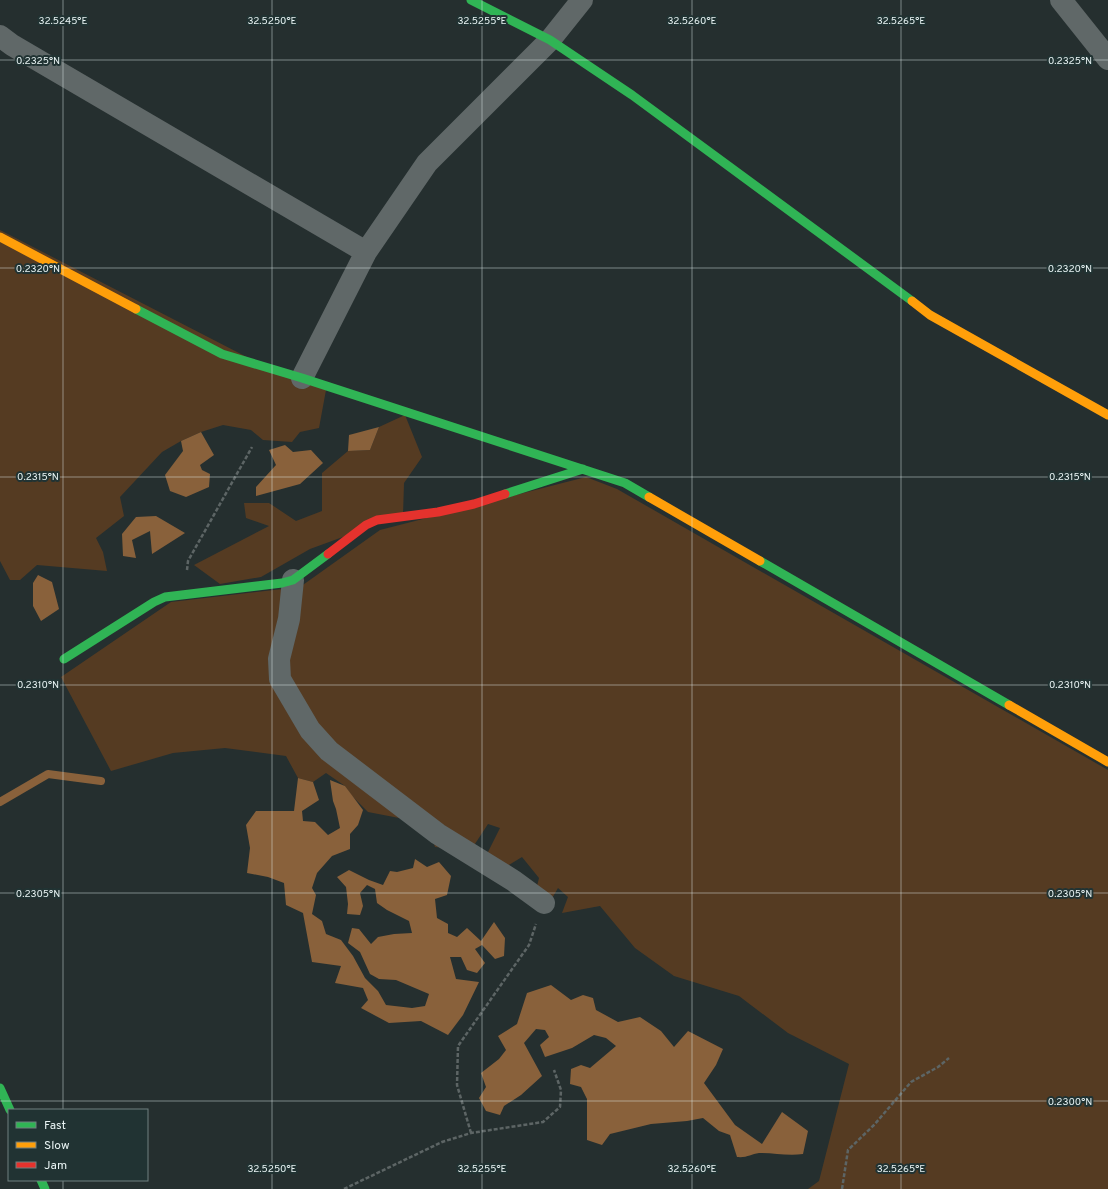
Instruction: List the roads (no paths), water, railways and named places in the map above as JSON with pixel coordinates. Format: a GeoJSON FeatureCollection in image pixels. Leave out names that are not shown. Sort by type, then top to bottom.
{"type":"FeatureCollection","features":[{"type":"Feature","properties":{"kind":"main road"},"geometry":{"type":"LineString","coordinates":[[471,0],[550,40],[632,95],[930,316],[1108,415]]}},
{"type":"Feature","properties":{"kind":"main road"},"geometry":{"type":"LineString","coordinates":[[0,237],[222,354],[302,378],[624,483],[1108,762]]}},
{"type":"Feature","properties":{"kind":"main road"},"geometry":{"type":"LineString","coordinates":[[64,659],[154,602],[165,597],[282,583],[293,580],[366,525],[377,520],[438,512],[468,506],[583,469]]}},
{"type":"Feature","properties":{"kind":"main road"},"geometry":{"type":"LineString","coordinates":[[0,1088],[10,1109]]}},
{"type":"Feature","properties":{"kind":"street"},"geometry":{"type":"LineString","coordinates":[[302,378],[366,252],[427,164],[550,40],[582,0]]}},
{"type":"Feature","properties":{"kind":"street"},"geometry":{"type":"LineString","coordinates":[[1061,0],[1108,58]]}},
{"type":"Feature","properties":{"kind":"street"},"geometry":{"type":"LineString","coordinates":[[0,36],[12,45],[366,252]]}},
{"type":"Feature","properties":{"kind":"street"},"geometry":{"type":"LineString","coordinates":[[293,580],[289,620],[279,659],[280,679],[310,730],[328,751],[438,834],[514,881],[544,903]]}},
{"type":"Feature","properties":{"kind":"waterway"},"geometry":{"type":"LineString","coordinates":[[0,802],[48,774],[101,781]]}}]}
